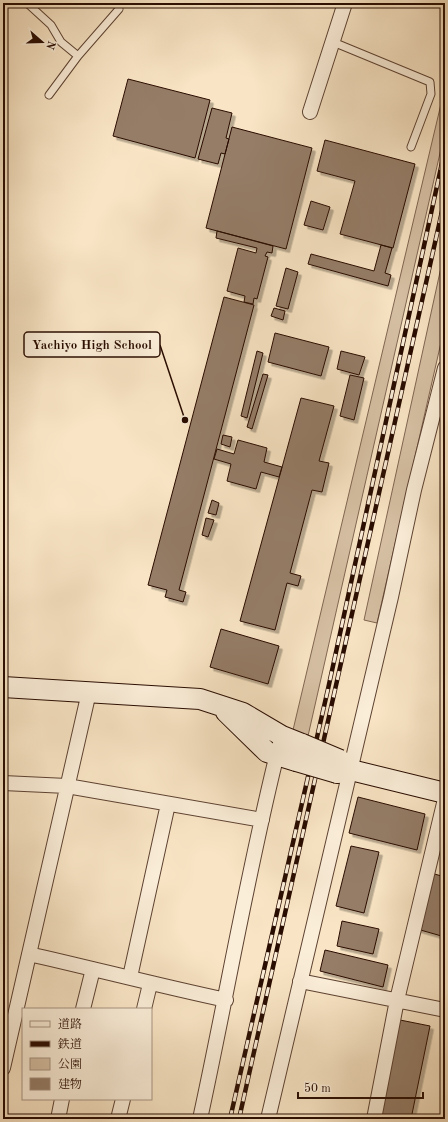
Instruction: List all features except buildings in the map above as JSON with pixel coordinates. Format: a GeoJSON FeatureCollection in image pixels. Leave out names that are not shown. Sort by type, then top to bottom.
{"type":"FeatureCollection","features":[{"type":"Feature","properties":{"kind":"street"},"geometry":{"type":"LineString","coordinates":[[310,112],[346,3]]}},
{"type":"Feature","properties":{"kind":"street"},"geometry":{"type":"LineString","coordinates":[[268,1119],[300,981],[343,768],[414,490],[442,394],[445,368]]}},
{"type":"Feature","properties":{"kind":"street"},"geometry":{"type":"LineString","coordinates":[[3,687],[200,699],[219,705],[267,752],[280,746],[343,768],[445,794]]}},
{"type":"Feature","properties":{"kind":"street"},"geometry":{"type":"LineString","coordinates":[[3,1068],[89,692]]}},
{"type":"Feature","properties":{"kind":"street"},"geometry":{"type":"LineString","coordinates":[[200,1119],[226,1000],[262,820],[280,746]]}},
{"type":"Feature","properties":{"kind":"street"},"geometry":{"type":"LineString","coordinates":[[3,783],[67,786],[262,820]]}},
{"type":"Feature","properties":{"kind":"street"},"geometry":{"type":"LineString","coordinates":[[374,1119],[397,1000],[445,799]]}},
{"type":"Feature","properties":{"kind":"street"},"geometry":{"type":"LineString","coordinates":[[130,977],[168,804]]}},
{"type":"Feature","properties":{"kind":"street"},"geometry":{"type":"LineString","coordinates":[[29,954],[130,977],[150,984],[226,1000]]}},
{"type":"Feature","properties":{"kind":"street"},"geometry":{"type":"LineString","coordinates":[[83,1008],[92,969]]}},
{"type":"Feature","properties":{"kind":"street"},"geometry":{"type":"LineString","coordinates":[[300,981],[445,1010]]}},
{"type":"Feature","properties":{"kind":"street"},"geometry":{"type":"LineString","coordinates":[[144,1008],[150,984]]}},
{"type":"Feature","properties":{"kind":"street"},"geometry":{"type":"LineString","coordinates":[[58,1119],[62,1100]]}},
{"type":"Feature","properties":{"kind":"street"},"geometry":{"type":"LineString","coordinates":[[118,1119],[123,1100]]}},
{"type":"Feature","properties":{"kind":"lane"},"geometry":{"type":"LineString","coordinates":[[27,3],[50,25],[61,42],[78,56]]}},
{"type":"Feature","properties":{"kind":"lane"},"geometry":{"type":"LineString","coordinates":[[49,95],[78,56],[119,9]]}},
{"type":"Feature","properties":{"kind":"lane"},"geometry":{"type":"LineString","coordinates":[[333,42],[430,82],[431,94],[411,146]]}},
{"type":"Feature","properties":{"kind":"green space"},"geometry":{"type":"Polygon","coordinates":[[[445,87],[445,131],[308,736],[293,730],[445,87]]]}},
{"type":"Feature","properties":{"kind":"green space"},"geometry":{"type":"Polygon","coordinates":[[[445,249],[445,325],[377,623],[364,620],[445,249]]]}},
{"type":"Feature","properties":{"kind":"railway"},"geometry":{"type":"LineString","coordinates":[[230,1119],[328,689],[445,149]]}},
{"type":"Feature","properties":{"kind":"railway"},"geometry":{"type":"LineString","coordinates":[[239,1119],[445,198]]}},
{"type":"Feature","properties":{"kind":"place","name":"Yachiyo High School"},"geometry":{"type":"Point","coordinates":[185,420]}}]}
